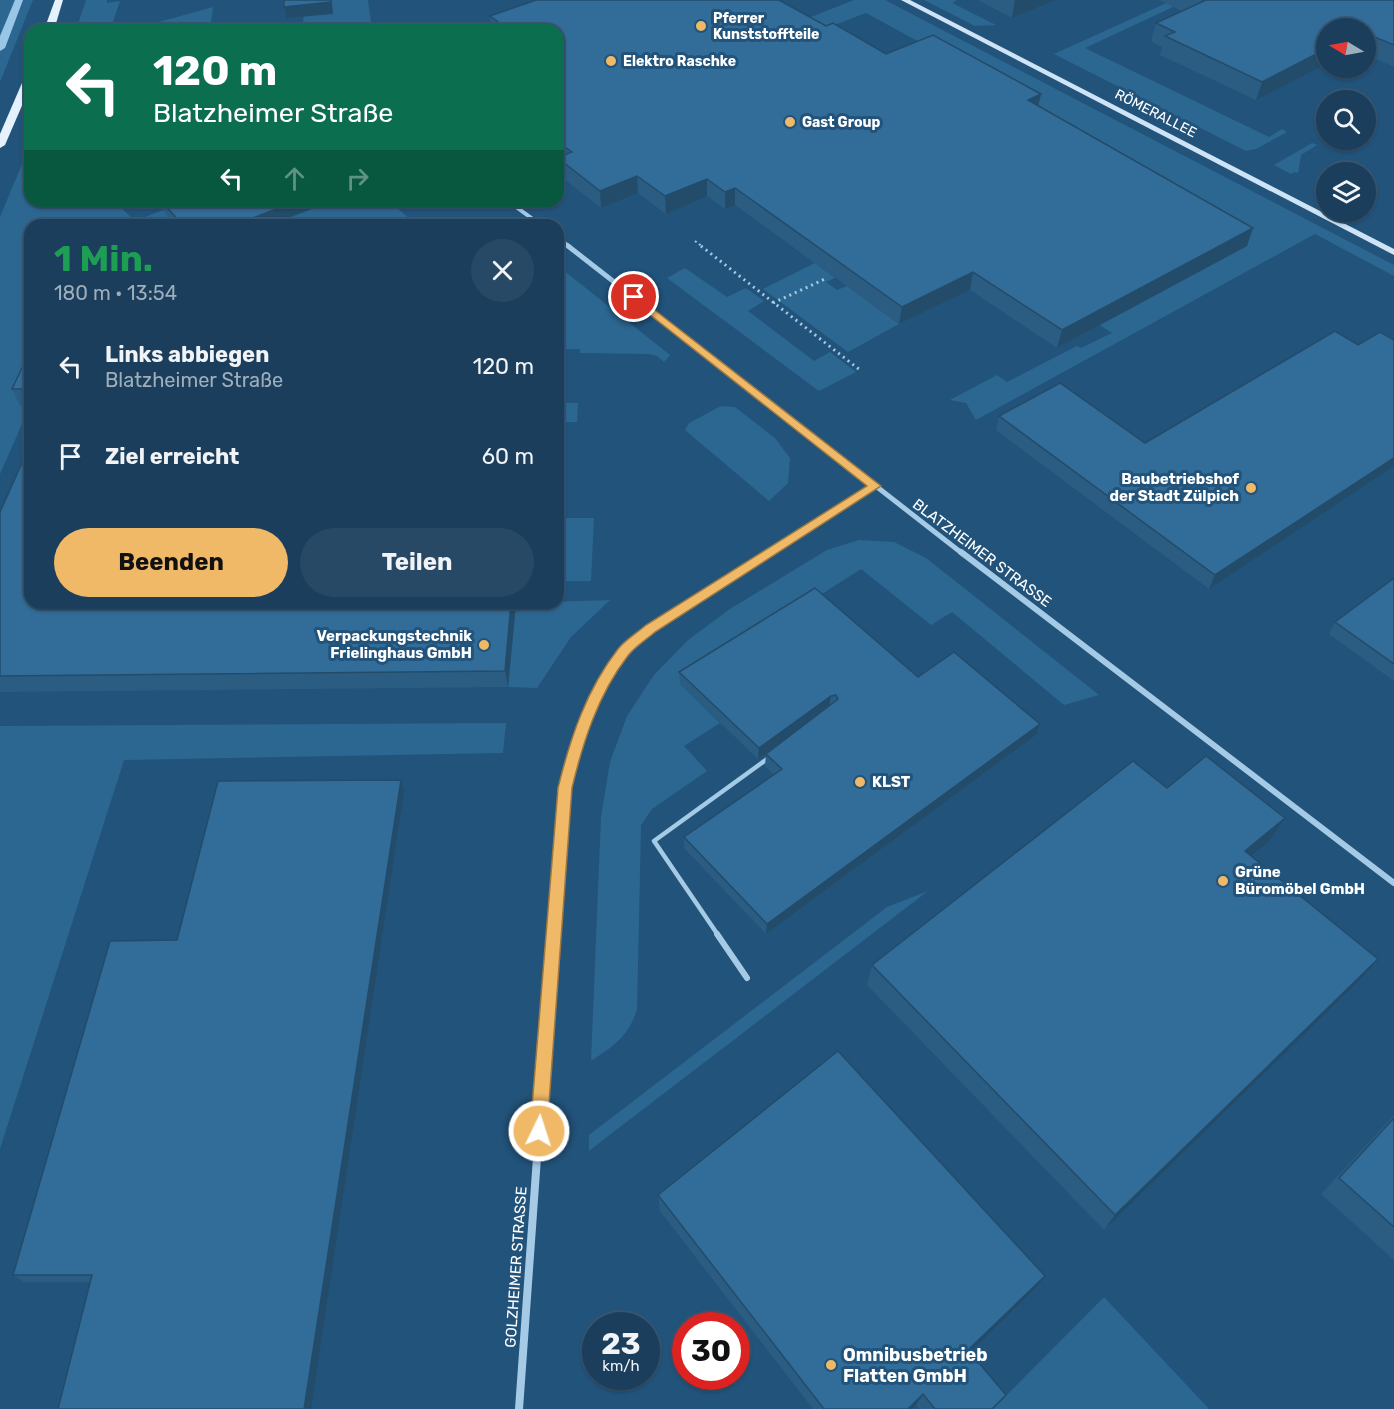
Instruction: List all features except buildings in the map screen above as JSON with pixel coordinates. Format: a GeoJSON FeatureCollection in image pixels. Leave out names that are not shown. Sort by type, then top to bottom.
{"type":"FeatureCollection","features":[{"type":"Feature","properties":{"kind":"main road"},"geometry":{"type":"LineString","coordinates":[[51,24],[59,0]]}},
{"type":"Feature","properties":{"kind":"main road"},"geometry":{"type":"LineString","coordinates":[[0,145],[24,90]]}},
{"type":"Feature","properties":{"kind":"street","name":"RÖMERALLEE"},"geometry":{"type":"LineString","coordinates":[[905,0],[1394,252]]}},
{"type":"Feature","properties":{"kind":"street"},"geometry":{"type":"LineString","coordinates":[[516,207],[533,219]]}},
{"type":"Feature","properties":{"kind":"street","name":"BLATZHEIMER STRASSE"},"geometry":{"type":"LineString","coordinates":[[564,243],[875,486],[1394,883]]}},
{"type":"Feature","properties":{"kind":"street","name":"GOLZHEIMER STRASSE"},"geometry":{"type":"LineString","coordinates":[[519,1409],[562,810],[569,768],[581,731],[605,678],[623,652],[635,640],[770,551],[875,486]]}},
{"type":"Feature","properties":{"kind":"lane"},"geometry":{"type":"LineString","coordinates":[[747,978],[654,841],[776,752]]}},
{"type":"Feature","properties":{"kind":"path"},"geometry":{"type":"LineString","coordinates":[[694,241],[860,370]]}},
{"type":"Feature","properties":{"kind":"path"},"geometry":{"type":"LineString","coordinates":[[773,303],[827,278]]}},
{"type":"Feature","properties":{"kind":"shaded area"},"geometry":{"type":"Polygon","coordinates":[[[0,0],[33,0],[0,82],[0,0]]]}},
{"type":"Feature","properties":{"kind":"shaded area"},"geometry":{"type":"Polygon","coordinates":[[[86,0],[107,0],[107,3],[120,1],[112,24],[78,24],[86,0]]]}},
{"type":"Feature","properties":{"kind":"shaded area"},"geometry":{"type":"Polygon","coordinates":[[[332,0],[368,0],[371,24],[303,24],[304,13],[333,14],[332,0]]]}},
{"type":"Feature","properties":{"kind":"shaded area"},"geometry":{"type":"Polygon","coordinates":[[[854,0],[885,0],[1394,265],[1394,276],[1315,234],[976,420],[966,403],[950,400],[997,375],[1007,382],[1077,346],[1081,348],[1112,333],[1095,322],[1103,317],[1109,320],[1246,246],[934,50],[866,13],[581,121],[564,118],[564,115],[854,0]]]}},
{"type":"Feature","properties":{"kind":"shaded area"},"geometry":{"type":"Polygon","coordinates":[[[924,0],[957,0],[952,3],[996,25],[975,26],[924,0]]]}},
{"type":"Feature","properties":{"kind":"shaded area"},"geometry":{"type":"Polygon","coordinates":[[[1173,0],[1188,0],[1085,48],[1269,137],[1282,129],[1287,132],[1256,149],[1246,151],[1054,54],[1173,0]]]}},
{"type":"Feature","properties":{"kind":"shaded area"},"geometry":{"type":"Polygon","coordinates":[[[213,7],[211,24],[152,24],[213,7]]]}},
{"type":"Feature","properties":{"kind":"shaded area"},"geometry":{"type":"Polygon","coordinates":[[[1312,143],[1316,145],[1301,155],[1298,173],[1291,174],[1274,165],[1312,143]]]}},
{"type":"Feature","properties":{"kind":"shaded area"},"geometry":{"type":"Polygon","coordinates":[[[24,159],[24,207],[120,207],[133,219],[24,219],[24,397],[20,405],[24,405],[24,420],[0,474],[0,217],[24,159]]]}},
{"type":"Feature","properties":{"kind":"shaded area"},"geometry":{"type":"Polygon","coordinates":[[[170,207],[186,207],[193,219],[140,219],[170,207]]]}},
{"type":"Feature","properties":{"kind":"shaded area"},"geometry":{"type":"Polygon","coordinates":[[[316,207],[396,207],[410,219],[285,219],[316,207]]]}},
{"type":"Feature","properties":{"kind":"shaded area"},"geometry":{"type":"Polygon","coordinates":[[[815,263],[835,278],[826,282],[837,290],[847,286],[899,324],[848,352],[763,289],[815,263]]]}},
{"type":"Feature","properties":{"kind":"shaded area"},"geometry":{"type":"Polygon","coordinates":[[[685,268],[727,297],[746,288],[764,301],[748,311],[814,361],[830,352],[856,372],[819,391],[667,278],[685,268]]]}},
{"type":"Feature","properties":{"kind":"shaded area"},"geometry":{"type":"Polygon","coordinates":[[[564,271],[670,355],[664,362],[657,356],[649,354],[580,353],[580,349],[564,349],[564,271]]]}},
{"type":"Feature","properties":{"kind":"shaded area"},"geometry":{"type":"Polygon","coordinates":[[[564,403],[578,403],[577,422],[564,422],[564,403]]]}},
{"type":"Feature","properties":{"kind":"shaded area"},"geometry":{"type":"Polygon","coordinates":[[[721,406],[735,407],[775,438],[790,458],[788,483],[769,501],[685,430],[689,423],[721,406]]]}},
{"type":"Feature","properties":{"kind":"shaded area"},"geometry":{"type":"Polygon","coordinates":[[[564,518],[594,518],[591,581],[564,581],[564,518]]]}},
{"type":"Feature","properties":{"kind":"shaded area"},"geometry":{"type":"Polygon","coordinates":[[[859,540],[894,542],[926,558],[1099,695],[1064,705],[952,612],[931,625],[861,569],[680,684],[720,723],[684,746],[707,771],[652,809],[641,825],[637,1009],[630,1026],[620,1039],[591,1061],[601,817],[610,762],[627,716],[654,675],[688,640],[730,609],[827,550],[859,540]]]}},
{"type":"Feature","properties":{"kind":"shaded area"},"geometry":{"type":"Polygon","coordinates":[[[610,600],[571,637],[537,688],[508,687],[515,609],[564,609],[564,601],[610,600]]]}},
{"type":"Feature","properties":{"kind":"shaded area"},"geometry":{"type":"Polygon","coordinates":[[[506,723],[503,753],[124,760],[0,1149],[0,726],[506,723]]]}},
{"type":"Feature","properties":{"kind":"shaded area"},"geometry":{"type":"Polygon","coordinates":[[[928,891],[589,1151],[589,1135],[887,907],[928,891]]]}},
{"type":"Feature","properties":{"kind":"shaded area"},"geometry":{"type":"Polygon","coordinates":[[[1104,1297],[1209,1409],[993,1409],[1104,1297]]]}},
{"type":"Feature","properties":{"kind":"waterway"},"geometry":{"type":"LineString","coordinates":[[0,48],[19,0]]}},
{"type":"Feature","properties":{"kind":"place","name":"Pferrer Kunststoffteile"},"geometry":{"type":"Point","coordinates":[701,26]}},
{"type":"Feature","properties":{"kind":"place","name":"Elektro Raschke"},"geometry":{"type":"Point","coordinates":[611,61]}},
{"type":"Feature","properties":{"kind":"place","name":"Gast Group"},"geometry":{"type":"Point","coordinates":[790,122]}},
{"type":"Feature","properties":{"kind":"place","name":"Baubetriebshof der Stadt Zülpich"},"geometry":{"type":"Point","coordinates":[1251,488]}},
{"type":"Feature","properties":{"kind":"place","name":"Verpackungstechnik Frielinghaus GmbH"},"geometry":{"type":"Point","coordinates":[484,645]}},
{"type":"Feature","properties":{"kind":"place","name":"KLST"},"geometry":{"type":"Point","coordinates":[860,782]}},
{"type":"Feature","properties":{"kind":"place","name":"Grüne Büromöbel GmbH"},"geometry":{"type":"Point","coordinates":[1223,881]}},
{"type":"Feature","properties":{"kind":"place","name":"Omnibusbetrieb Flatten GmbH"},"geometry":{"type":"Point","coordinates":[831,1365]}},
{"type":"Feature","properties":{"kind":"route"},"geometry":{"type":"LineString","coordinates":[[539,1131],[562,810],[569,768],[596,694],[623,652],[650,628],[875,486],[634,297]]}}]}
